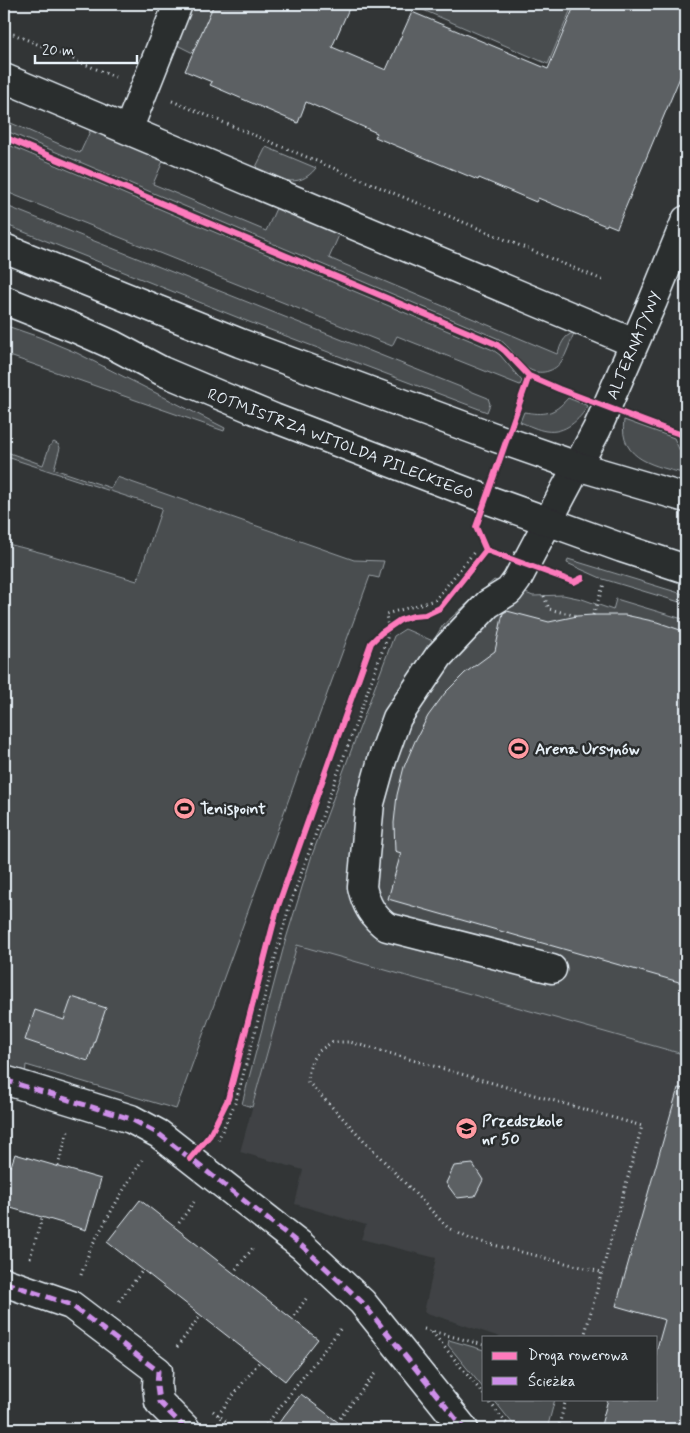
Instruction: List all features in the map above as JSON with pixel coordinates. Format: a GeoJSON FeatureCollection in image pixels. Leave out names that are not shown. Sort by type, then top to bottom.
{"type":"FeatureCollection","features":[{"type":"Feature","properties":{"kind":"main road"},"geometry":{"type":"LineString","coordinates":[[128,130],[178,4]]}},
{"type":"Feature","properties":{"kind":"main road"},"geometry":{"type":"LineString","coordinates":[[4,78],[634,344]]}},
{"type":"Feature","properties":{"kind":"main road","name":"ALTERNATYWY"},"geometry":{"type":"LineString","coordinates":[[552,969],[387,927],[378,920],[369,909],[362,887],[370,804],[382,760],[397,718],[439,656],[488,604],[509,591],[548,521],[597,429],[686,220]]}},
{"type":"Feature","properties":{"kind":"main road"},"geometry":{"type":"LineString","coordinates":[[4,248],[240,343],[491,436],[577,466],[686,498]]}},
{"type":"Feature","properties":{"kind":"main road","name":"ROTMISTRZA WITOLDA PILECKIEGO"},"geometry":{"type":"LineString","coordinates":[[4,300],[95,336],[162,371],[240,404],[486,499],[686,569]]}},
{"type":"Feature","properties":{"kind":"main road"},"geometry":{"type":"LineString","coordinates":[[4,1080],[131,1119],[159,1134],[302,1246],[362,1302],[464,1429]]}},
{"type":"Feature","properties":{"kind":"main road"},"geometry":{"type":"LineString","coordinates":[[12,1285],[71,1305],[158,1371],[157,1386],[160,1402],[186,1429]]}},
{"type":"Feature","properties":{"kind":"path"},"geometry":{"type":"LineString","coordinates":[[4,30],[605,281]]}},
{"type":"Feature","properties":{"kind":"path"},"geometry":{"type":"LineString","coordinates":[[198,1165],[218,1141],[236,1101],[289,907],[391,626],[386,614],[435,600],[474,551]]}},
{"type":"Feature","properties":{"kind":"path"},"geometry":{"type":"LineString","coordinates":[[593,615],[604,584]]}},
{"type":"Feature","properties":{"kind":"path"},"geometry":{"type":"LineString","coordinates":[[541,589],[550,609],[577,616]]}},
{"type":"Feature","properties":{"kind":"path"},"geometry":{"type":"LineString","coordinates":[[381,633],[391,626]]}},
{"type":"Feature","properties":{"kind":"path"},"geometry":{"type":"LineString","coordinates":[[584,1336],[602,1272],[642,1126],[350,1042],[332,1042],[319,1051],[312,1060],[308,1082],[448,1228],[470,1239],[602,1272]]}},
{"type":"Feature","properties":{"kind":"path"},"geometry":{"type":"LineString","coordinates":[[71,1305],[91,1247],[121,1194],[159,1134]]}},
{"type":"Feature","properties":{"kind":"path"},"geometry":{"type":"LineString","coordinates":[[12,1285],[42,1218]]}},
{"type":"Feature","properties":{"kind":"path"},"geometry":{"type":"LineString","coordinates":[[236,1269],[253,1247]]}},
{"type":"Feature","properties":{"kind":"path"},"geometry":{"type":"LineString","coordinates":[[99,1327],[144,1270]]}},
{"type":"Feature","properties":{"kind":"path"},"geometry":{"type":"LineString","coordinates":[[263,1429],[362,1302]]}},
{"type":"Feature","properties":{"kind":"path"},"geometry":{"type":"LineString","coordinates":[[158,1371],[201,1315]]}},
{"type":"Feature","properties":{"kind":"path"},"geometry":{"type":"LineString","coordinates":[[431,1330],[482,1393]]}},
{"type":"Feature","properties":{"kind":"path"},"geometry":{"type":"LineString","coordinates":[[218,1415],[260,1362]]}},
{"type":"Feature","properties":{"kind":"path"},"geometry":{"type":"LineString","coordinates":[[340,1418],[379,1369]]}},
{"type":"Feature","properties":{"kind":"path"},"geometry":{"type":"LineString","coordinates":[[488,1400],[511,1429]]}},
{"type":"Feature","properties":{"kind":"path"},"geometry":{"type":"LineString","coordinates":[[558,1429],[566,1400]]}},
{"type":"Feature","properties":{"kind":"shaded area"},"geometry":{"type":"Polygon","coordinates":[[[193,4],[286,4],[254,79],[199,39],[193,53],[177,45],[193,4]]]}},
{"type":"Feature","properties":{"kind":"shaded area"},"geometry":{"type":"Polygon","coordinates":[[[416,4],[573,4],[548,64],[414,6],[416,4]]]}},
{"type":"Feature","properties":{"kind":"shaded area"},"geometry":{"type":"Polygon","coordinates":[[[4,120],[80,153],[91,129],[164,159],[153,184],[266,231],[277,206],[340,233],[329,258],[557,354],[565,338],[574,333],[558,366],[549,371],[535,372],[522,364],[499,339],[4,130],[4,120]]]}},
{"type":"Feature","properties":{"kind":"shaded area"},"geometry":{"type":"Polygon","coordinates":[[[4,143],[493,350],[500,355],[522,381],[520,385],[397,336],[392,346],[4,191],[4,143]]]}},
{"type":"Feature","properties":{"kind":"shaded area"},"geometry":{"type":"Polygon","coordinates":[[[266,147],[316,168],[309,175],[294,181],[271,176],[255,169],[266,147]]]}},
{"type":"Feature","properties":{"kind":"shaded area"},"geometry":{"type":"Polygon","coordinates":[[[4,205],[488,398],[490,404],[487,412],[249,322],[4,224],[4,205]]]}},
{"type":"Feature","properties":{"kind":"shaded area"},"geometry":{"type":"Polygon","coordinates":[[[4,325],[77,353],[225,428],[224,431],[4,354],[4,325]]]}},
{"type":"Feature","properties":{"kind":"shaded area"},"geometry":{"type":"Polygon","coordinates":[[[568,398],[588,406],[576,421],[565,428],[546,431],[520,422],[524,412],[543,413],[553,411],[568,398]]]}},
{"type":"Feature","properties":{"kind":"shaded area"},"geometry":{"type":"Polygon","coordinates":[[[624,420],[674,438],[680,451],[686,453],[686,474],[652,464],[633,453],[627,445],[624,434],[624,420]]]}},
{"type":"Feature","properties":{"kind":"shaded area","name":"Tenispoint"},"geometry":{"type":"Polygon","coordinates":[[[54,442],[60,448],[54,469],[111,488],[117,477],[354,560],[384,561],[379,578],[370,576],[176,1109],[26,1065],[25,1076],[4,1069],[4,543],[137,581],[162,508],[4,456],[4,451],[43,465],[50,445],[54,442]]]}},
{"type":"Feature","properties":{"kind":"shaded area"},"geometry":{"type":"Polygon","coordinates":[[[568,559],[686,595],[686,604],[603,579],[567,563],[568,559]]]}},
{"type":"Feature","properties":{"kind":"shaded area","name":"Arena Ursynów"},"geometry":{"type":"Polygon","coordinates":[[[494,580],[533,596],[563,595],[582,599],[613,610],[616,599],[686,620],[686,1055],[297,945],[252,1107],[242,1104],[285,942],[312,855],[394,636],[405,629],[433,641],[443,625],[494,580]]]}},
{"type":"Feature","properties":{"kind":"shaded area","name":"Przedszkole nr 50"},"geometry":{"type":"Polygon","coordinates":[[[297,945],[686,1055],[686,1429],[600,1429],[608,1400],[658,1400],[658,1336],[497,1336],[424,1312],[436,1258],[361,1239],[366,1225],[295,1204],[303,1170],[240,1152],[297,945]]]}},
{"type":"Feature","properties":{"kind":"shaded area"},"geometry":{"type":"Polygon","coordinates":[[[449,1340],[482,1349],[482,1387],[448,1345],[449,1340]]]}},
{"type":"Feature","properties":{"kind":"shaded area"},"geometry":{"type":"Polygon","coordinates":[[[494,1400],[555,1400],[547,1429],[517,1429],[494,1400]]]}},
{"type":"Feature","properties":{"kind":"building"},"geometry":{"type":"Polygon","coordinates":[[[214,4],[351,4],[332,47],[386,70],[412,12],[548,69],[575,4],[686,4],[686,63],[617,228],[607,224],[606,226],[538,198],[536,202],[479,178],[478,180],[375,137],[377,133],[306,102],[298,123],[210,85],[212,82],[185,71],[214,4]]]}},
{"type":"Feature","properties":{"kind":"building","name":"Arena Ursynów"},"geometry":{"type":"Polygon","coordinates":[[[507,611],[549,622],[577,616],[625,615],[657,622],[686,632],[686,984],[388,899],[401,853],[395,851],[394,823],[397,795],[404,767],[428,716],[445,693],[465,673],[495,651],[503,613],[507,611]]]}},
{"type":"Feature","properties":{"kind":"building"},"geometry":{"type":"Polygon","coordinates":[[[72,997],[106,1008],[88,1061],[25,1040],[35,1010],[64,1020],[72,997]]]}},
{"type":"Feature","properties":{"kind":"building"},"geometry":{"type":"Polygon","coordinates":[[[678,1088],[686,1089],[686,1429],[600,1429],[608,1400],[658,1400],[658,1345],[665,1320],[616,1306],[678,1088]]]}},
{"type":"Feature","properties":{"kind":"building"},"geometry":{"type":"Polygon","coordinates":[[[15,1154],[101,1179],[86,1230],[4,1206],[4,1164],[11,1166],[15,1154]]]}},
{"type":"Feature","properties":{"kind":"building"},"geometry":{"type":"Polygon","coordinates":[[[473,1164],[483,1180],[475,1196],[457,1198],[446,1183],[454,1166],[473,1164]]]}},
{"type":"Feature","properties":{"kind":"building"},"geometry":{"type":"Polygon","coordinates":[[[140,1200],[318,1339],[285,1381],[107,1242],[140,1200]]]}},
{"type":"Feature","properties":{"kind":"building"},"geometry":{"type":"Polygon","coordinates":[[[301,1394],[347,1429],[274,1429],[301,1394]]]}},
{"type":"Feature","properties":{"kind":"marked path"},"geometry":{"type":"LineString","coordinates":[[4,1080],[131,1119],[159,1134],[302,1246],[362,1302],[464,1429]]}},
{"type":"Feature","properties":{"kind":"marked path"},"geometry":{"type":"LineString","coordinates":[[4,1282],[71,1305],[158,1371],[159,1402],[186,1429]]}},
{"type":"Feature","properties":{"kind":"cycle path"},"geometry":{"type":"LineString","coordinates":[[4,137],[496,344],[529,376],[686,436]]}},
{"type":"Feature","properties":{"kind":"cycle path"},"geometry":{"type":"LineString","coordinates":[[529,376],[476,527],[486,550],[574,582],[582,578]]}},
{"type":"Feature","properties":{"kind":"cycle path"},"geometry":{"type":"LineString","coordinates":[[190,1159],[210,1135],[228,1099],[278,906],[371,643],[381,633],[400,620],[425,615],[440,608],[486,550]]}},
{"type":"Feature","properties":{"kind":"place","name":"Arena Ursynów"},"geometry":{"type":"Point","coordinates":[519,748]}},
{"type":"Feature","properties":{"kind":"place","name":"Tenispoint"},"geometry":{"type":"Point","coordinates":[184,808]}},
{"type":"Feature","properties":{"kind":"place","name":"Przedszkole nr 50"},"geometry":{"type":"Point","coordinates":[466,1129]}}]}
